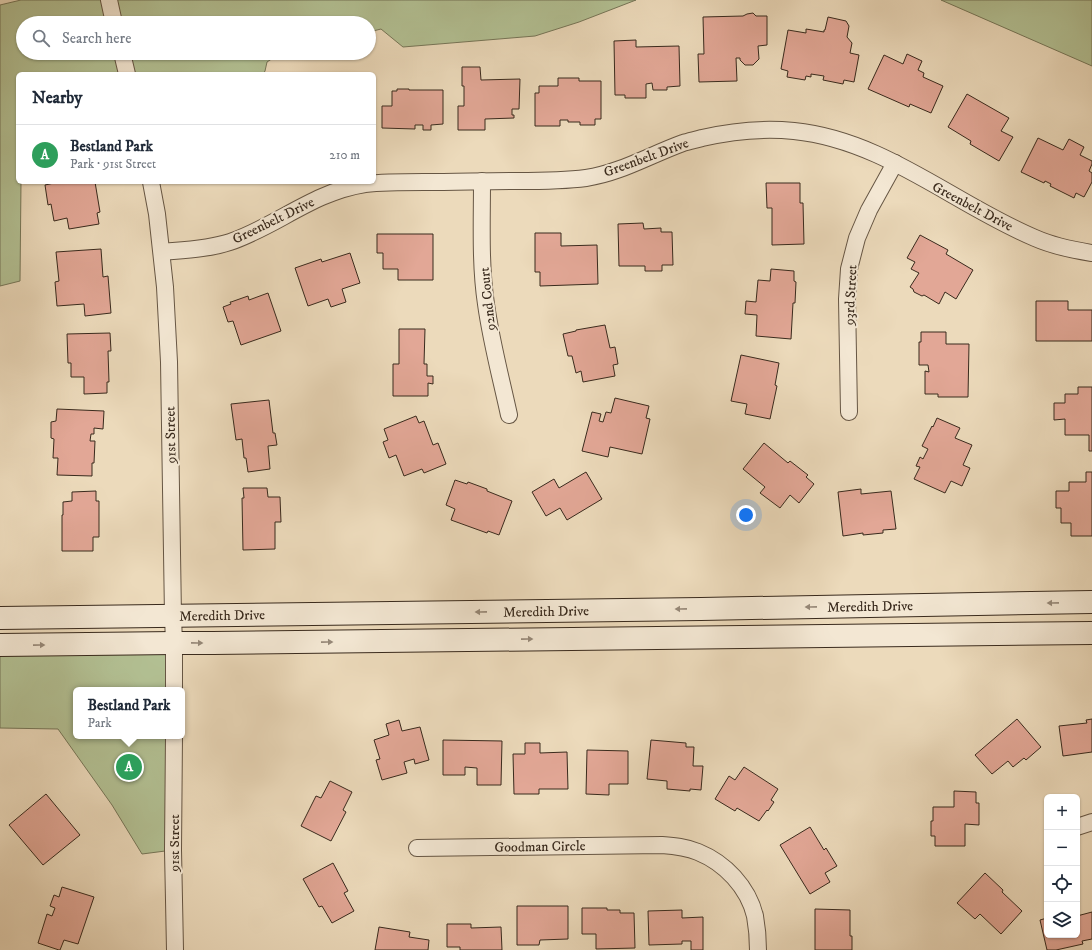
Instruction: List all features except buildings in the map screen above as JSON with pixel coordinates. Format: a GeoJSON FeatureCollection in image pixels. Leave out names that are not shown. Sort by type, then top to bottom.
{"type":"FeatureCollection","features":[{"type":"Feature","properties":{"kind":"main road","name":"Meredith Drive"},"geometry":{"type":"LineString","coordinates":[[0,618],[1092,602]]}},
{"type":"Feature","properties":{"kind":"main road","name":"Meredith Drive"},"geometry":{"type":"LineString","coordinates":[[0,645],[1092,633]]}},
{"type":"Feature","properties":{"kind":"street"},"geometry":{"type":"LineString","coordinates":[[109,0],[112,16]]}},
{"type":"Feature","properties":{"kind":"street"},"geometry":{"type":"LineString","coordinates":[[124,60],[127,72]]}},
{"type":"Feature","properties":{"kind":"street","name":"Greenbelt Drive"},"geometry":{"type":"LineString","coordinates":[[376,183],[552,181],[587,178],[621,169],[685,142],[724,133],[759,130],[794,131],[831,138],[863,148],[895,163],[1004,223],[1037,239],[1069,249],[1092,253]]}},
{"type":"Feature","properties":{"kind":"street","name":"93rd Street"},"geometry":{"type":"LineString","coordinates":[[849,412],[847,299],[849,269],[857,238],[869,210],[895,163]]}},
{"type":"Feature","properties":{"kind":"street","name":"92nd Court"},"geometry":{"type":"LineString","coordinates":[[482,181],[483,260],[486,303],[492,340],[509,415]]}},
{"type":"Feature","properties":{"kind":"street","name":"91st Street"},"geometry":{"type":"LineString","coordinates":[[151,184],[162,252],[169,362],[174,687]]}},
{"type":"Feature","properties":{"kind":"street","name":"Greenbelt Drive"},"geometry":{"type":"LineString","coordinates":[[162,252],[204,247],[228,242],[256,231],[303,205],[334,192],[364,184]]}},
{"type":"Feature","properties":{"kind":"street","name":"91st Street"},"geometry":{"type":"LineString","coordinates":[[174,739],[173,850],[175,950]]}},
{"type":"Feature","properties":{"kind":"street"},"geometry":{"type":"LineString","coordinates":[[1080,826],[1092,822]]}},
{"type":"Feature","properties":{"kind":"street","name":"Goodman Circle"},"geometry":{"type":"LineString","coordinates":[[418,848],[677,846],[697,852],[716,861],[734,877],[747,895],[755,916],[758,950]]}},
{"type":"Feature","properties":{"kind":"green space"},"geometry":{"type":"Polygon","coordinates":[[[21,0],[636,0],[579,22],[535,36],[403,47],[381,29],[376,30],[376,16],[16,16],[16,60],[270,60],[267,62],[264,72],[16,72],[16,184],[21,184],[20,281],[0,286],[0,5],[21,0]]]}},
{"type":"Feature","properties":{"kind":"green space"},"geometry":{"type":"Polygon","coordinates":[[[941,0],[1092,0],[1092,66],[941,0]]]}},
{"type":"Feature","properties":{"kind":"green space"},"geometry":{"type":"Polygon","coordinates":[[[174,643],[174,687],[73,687],[73,739],[174,739],[173,850],[142,854],[112,805],[58,729],[0,728],[0,645],[174,643]]]}},
{"type":"Feature","properties":{"kind":"place","name":"Bestland Park"},"geometry":{"type":"Point","coordinates":[129,767]}}]}
